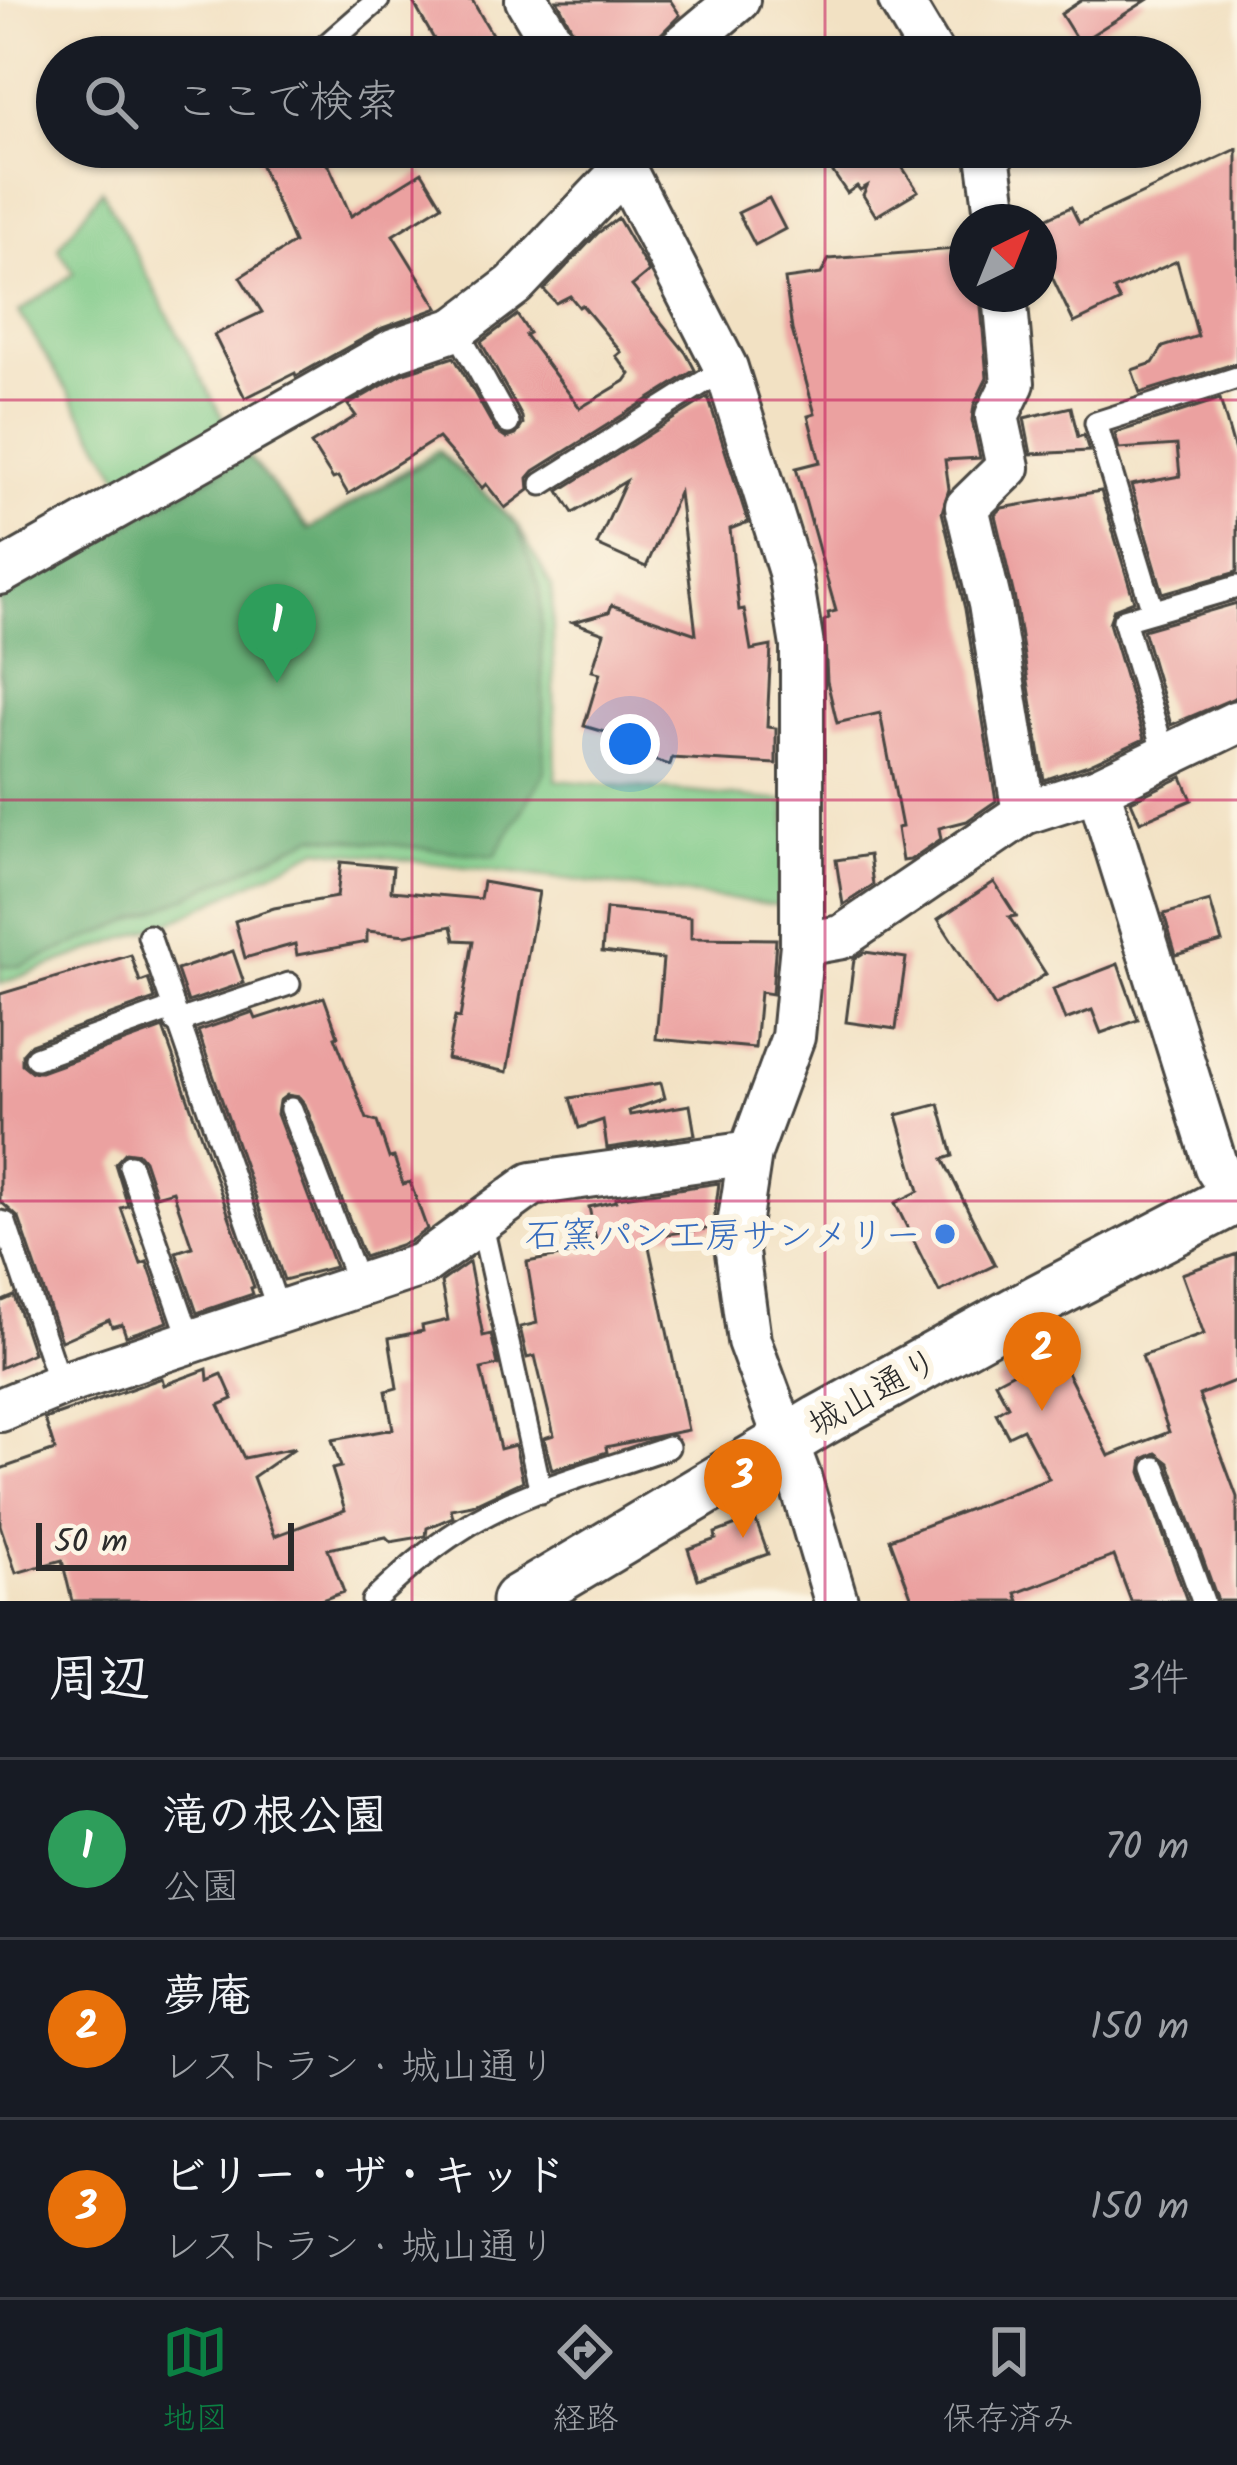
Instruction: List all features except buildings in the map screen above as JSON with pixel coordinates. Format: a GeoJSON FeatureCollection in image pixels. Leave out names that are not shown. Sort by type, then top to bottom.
{"type":"FeatureCollection","features":[{"type":"Feature","properties":{"kind":"street"},"geometry":{"type":"LineString","coordinates":[[527,0],[548,36]]}},
{"type":"Feature","properties":{"kind":"street"},"geometry":{"type":"LineString","coordinates":[[695,36],[738,0]]}},
{"type":"Feature","properties":{"kind":"street"},"geometry":{"type":"LineString","coordinates":[[900,0],[921,36]]}},
{"type":"Feature","properties":{"kind":"street"},"geometry":{"type":"LineString","coordinates":[[0,573],[394,350],[457,329],[514,285],[611,168]]}},
{"type":"Feature","properties":{"kind":"street"},"geometry":{"type":"LineString","coordinates":[[624,168],[726,368],[790,572],[802,646],[802,944],[793,1037],[750,1153],[736,1246],[749,1341],[786,1440],[836,1601]]}},
{"type":"Feature","properties":{"kind":"street"},"geometry":{"type":"LineString","coordinates":[[990,168],[995,204]]}},
{"type":"Feature","properties":{"kind":"street"},"geometry":{"type":"LineString","coordinates":[[1007,312],[1013,383],[998,416],[1008,467],[967,507],[990,604],[1024,813]]}},
{"type":"Feature","properties":{"kind":"street"},"geometry":{"type":"LineString","coordinates":[[802,944],[842,938],[1024,813],[1098,790],[1237,722]]}},
{"type":"Feature","properties":{"kind":"street"},"geometry":{"type":"LineString","coordinates":[[1098,790],[1216,1167],[1236,1197]]}},
{"type":"Feature","properties":{"kind":"street"},"geometry":{"type":"LineString","coordinates":[[0,1410],[60,1385],[421,1264],[532,1184],[750,1153]]}},
{"type":"Feature","properties":{"kind":"street","name":"城山通り"},"geometry":{"type":"LineString","coordinates":[[518,1601],[786,1440],[1236,1197]]}},
{"type":"Feature","properties":{"kind":"lane"},"geometry":{"type":"LineString","coordinates":[[337,36],[378,0]]}},
{"type":"Feature","properties":{"kind":"lane"},"geometry":{"type":"LineString","coordinates":[[457,329],[508,423]]}},
{"type":"Feature","properties":{"kind":"lane"},"geometry":{"type":"LineString","coordinates":[[542,484],[726,368]]}},
{"type":"Feature","properties":{"kind":"lane"},"geometry":{"type":"LineString","coordinates":[[1153,611],[1096,423],[1237,378]]}},
{"type":"Feature","properties":{"kind":"lane"},"geometry":{"type":"LineString","coordinates":[[1165,757],[1124,620],[1237,587]]}},
{"type":"Feature","properties":{"kind":"lane"},"geometry":{"type":"LineString","coordinates":[[149,936],[279,1312]]}},
{"type":"Feature","properties":{"kind":"lane"},"geometry":{"type":"LineString","coordinates":[[36,1058],[289,985]]}},
{"type":"Feature","properties":{"kind":"lane"},"geometry":{"type":"LineString","coordinates":[[290,1109],[359,1286]]}},
{"type":"Feature","properties":{"kind":"lane"},"geometry":{"type":"LineString","coordinates":[[130,1166],[191,1342]]}},
{"type":"Feature","properties":{"kind":"lane"},"geometry":{"type":"LineString","coordinates":[[481,1221],[541,1492]]}},
{"type":"Feature","properties":{"kind":"lane"},"geometry":{"type":"LineString","coordinates":[[0,1222],[5,1223],[60,1385]]}},
{"type":"Feature","properties":{"kind":"lane"},"geometry":{"type":"LineString","coordinates":[[373,1601],[416,1561],[464,1527],[541,1492],[668,1448]]}},
{"type":"Feature","properties":{"kind":"lane"},"geometry":{"type":"LineString","coordinates":[[1155,1468],[1203,1601]]}},
{"type":"Feature","properties":{"kind":"green space"},"geometry":{"type":"Polygon","coordinates":[[[102,190],[232,436],[130,493],[19,312],[74,273],[58,248],[102,190]]]}},
{"type":"Feature","properties":{"kind":"green space"},"geometry":{"type":"Polygon","coordinates":[[[240,450],[310,530],[438,450],[517,524],[552,587],[556,780],[785,801],[792,907],[319,849],[180,918],[0,984],[0,584],[240,450]]]}},
{"type":"Feature","properties":{"kind":"green space"},"geometry":{"type":"Polygon","coordinates":[[[440,454],[517,525],[540,588],[545,772],[495,856],[315,836],[165,907],[21,966],[0,965],[0,598],[248,456],[308,530],[440,454]]]}},
{"type":"Feature","properties":{"kind":"place","name":"滝の根公園"},"geometry":{"type":"Point","coordinates":[277,683]}},
{"type":"Feature","properties":{"kind":"place","name":"石窯パン工房サンメリー"},"geometry":{"type":"Point","coordinates":[945,1234]}},
{"type":"Feature","properties":{"kind":"place","name":"夢庵"},"geometry":{"type":"Point","coordinates":[1042,1411]}},
{"type":"Feature","properties":{"kind":"place","name":"ビリー・ザ・キッド"},"geometry":{"type":"Point","coordinates":[743,1538]}}]}
